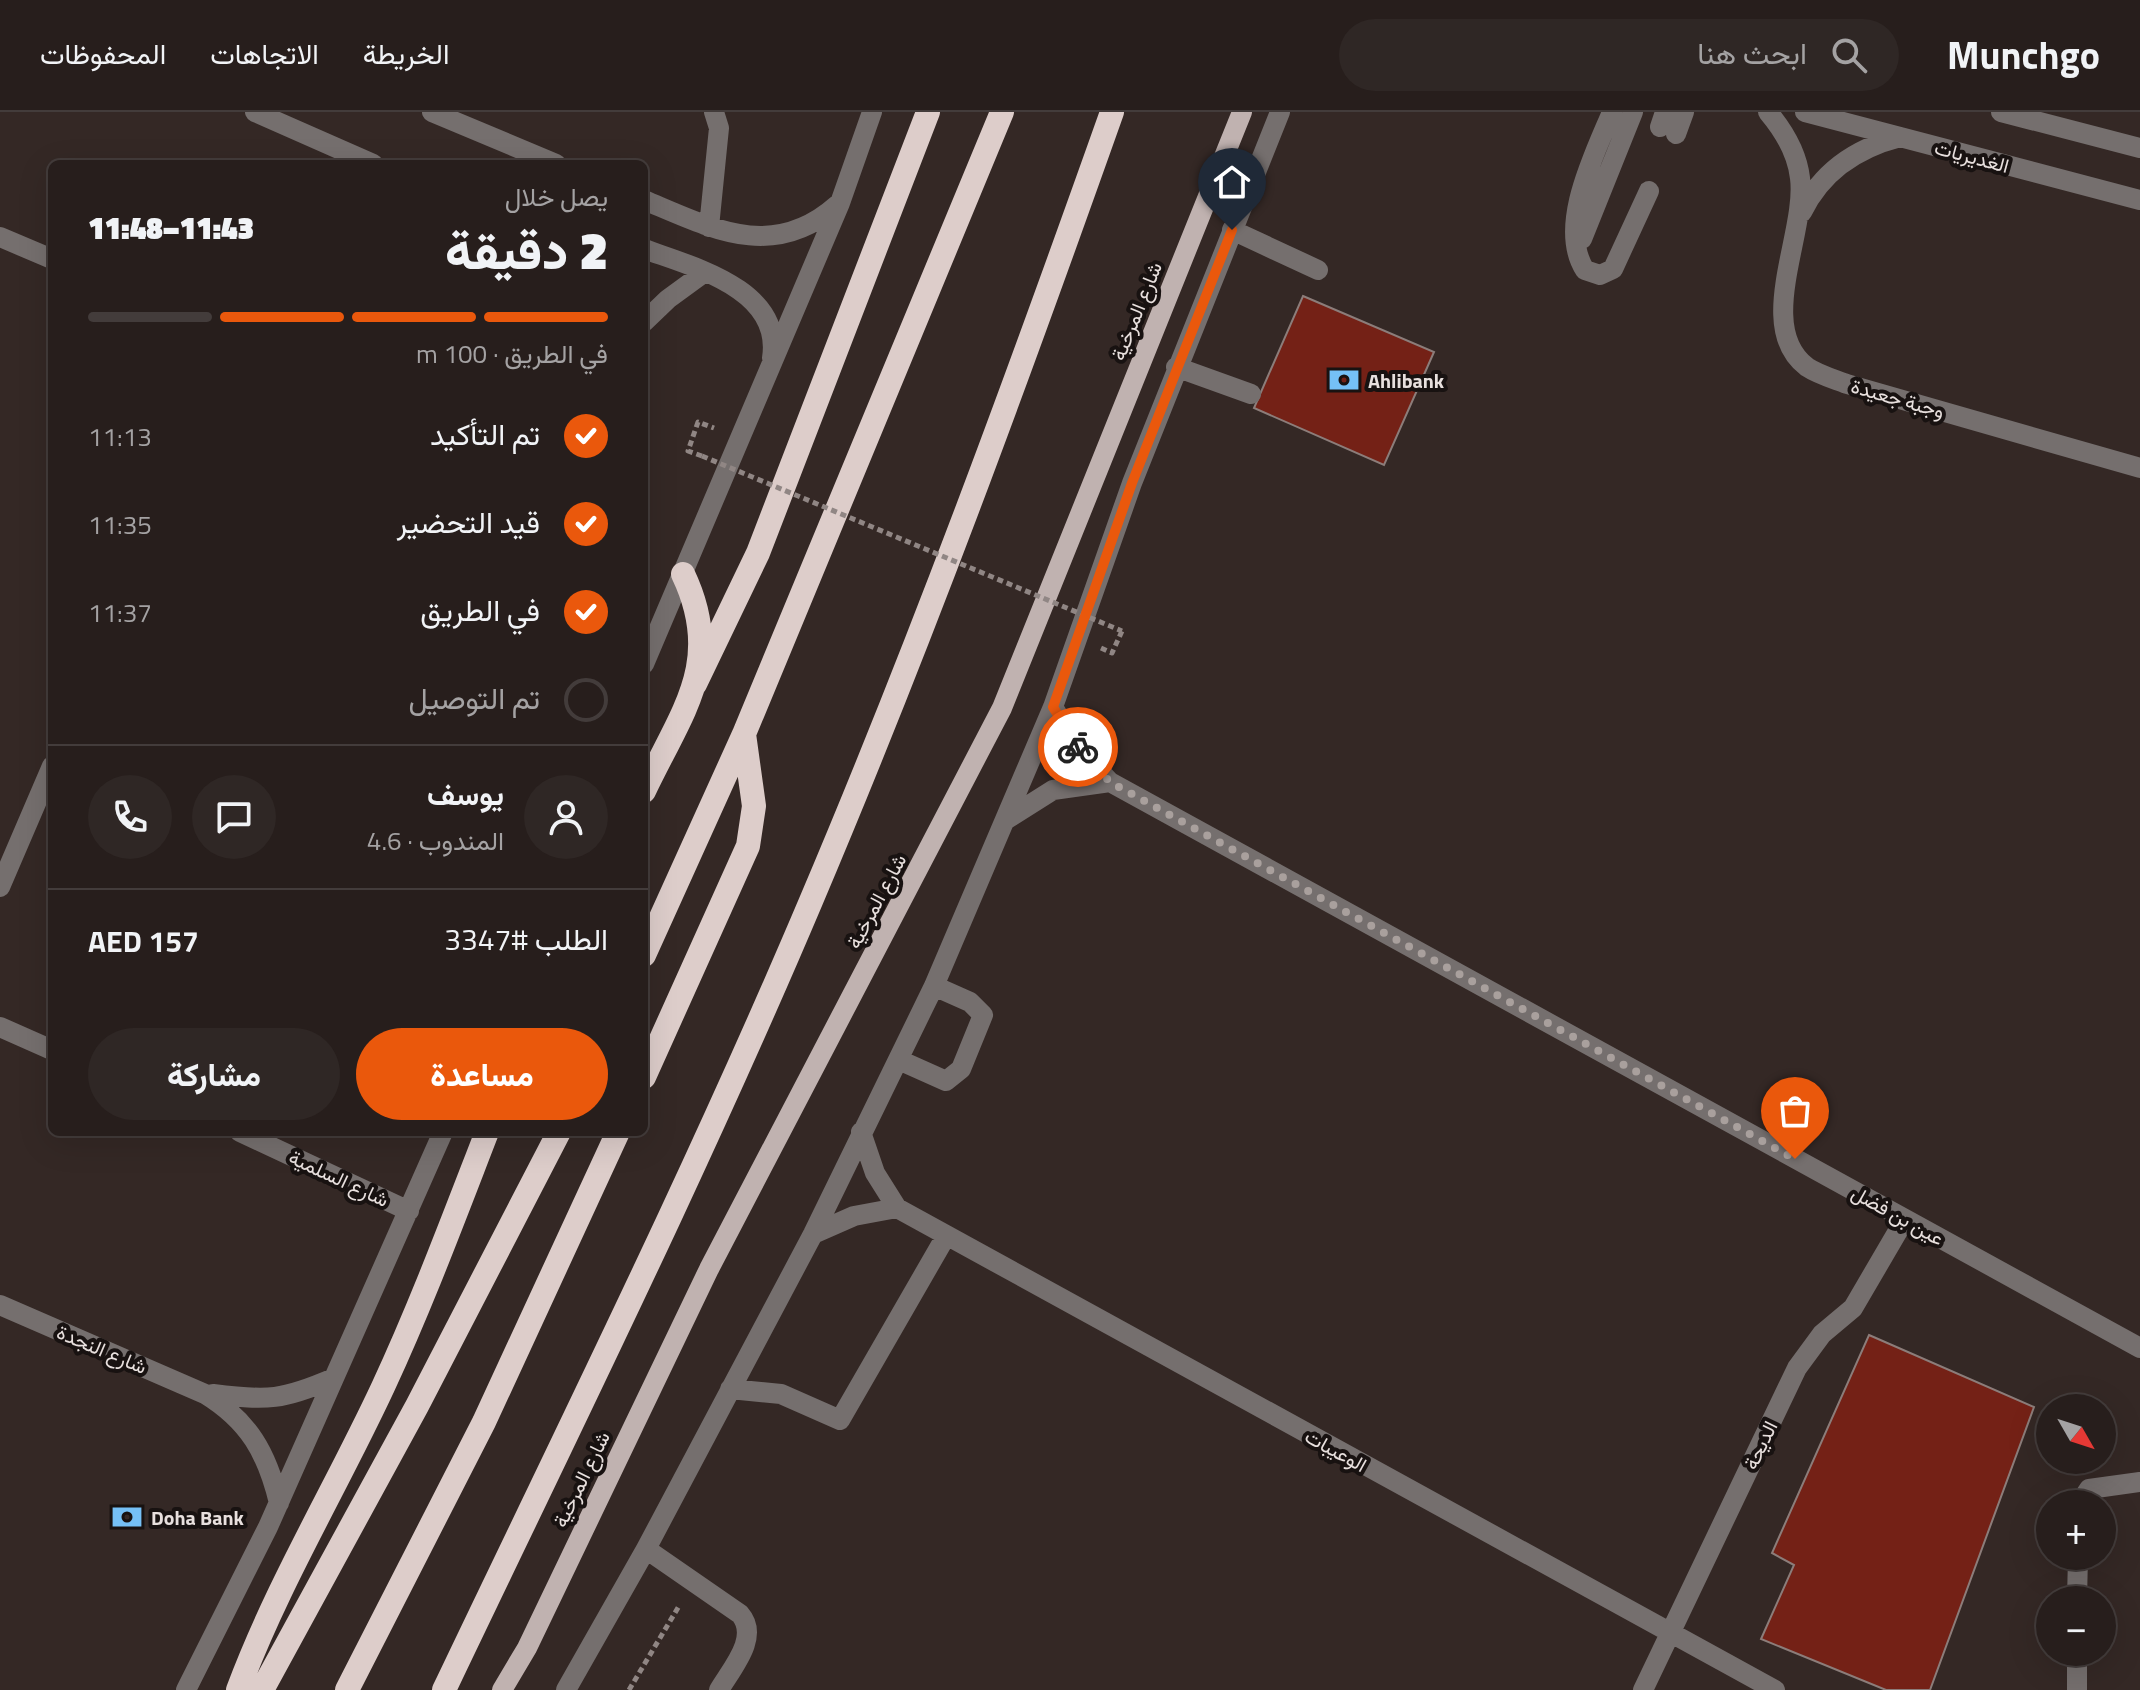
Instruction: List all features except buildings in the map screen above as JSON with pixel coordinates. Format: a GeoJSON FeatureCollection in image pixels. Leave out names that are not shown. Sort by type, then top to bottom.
{"type":"FeatureCollection","features":[{"type":"Feature","properties":{"kind":"highway"},"geometry":{"type":"LineString","coordinates":[[648,783],[758,553],[928,112]]}},
{"type":"Feature","properties":{"kind":"highway"},"geometry":{"type":"LineString","coordinates":[[648,946],[744,734],[1002,112]]}},
{"type":"Feature","properties":{"kind":"highway","name":"شارع المرخية"},"geometry":{"type":"LineString","coordinates":[[444,1690],[708,1136],[812,899],[980,476],[1112,112]]}},
{"type":"Feature","properties":{"kind":"highway"},"geometry":{"type":"LineString","coordinates":[[683,574],[697,604],[702,626],[703,648],[695,684]]}},
{"type":"Feature","properties":{"kind":"highway"},"geometry":{"type":"LineString","coordinates":[[648,1068],[748,846],[754,806],[744,734]]}},
{"type":"Feature","properties":{"kind":"highway"},"geometry":{"type":"LineString","coordinates":[[238,1690],[268,1621],[389,1374],[485,1136]]}},
{"type":"Feature","properties":{"kind":"highway"},"geometry":{"type":"LineString","coordinates":[[262,1690],[417,1406],[557,1136]]}},
{"type":"Feature","properties":{"kind":"highway"},"geometry":{"type":"LineString","coordinates":[[347,1690],[484,1422],[616,1136]]}},
{"type":"Feature","properties":{"kind":"main road","name":"شارع المرخية"},"geometry":{"type":"LineString","coordinates":[[502,1690],[540,1621],[709,1269],[1002,708],[1242,112]]}},
{"type":"Feature","properties":{"kind":"street"},"geometry":{"type":"LineString","coordinates":[[255,112],[364,160]]}},
{"type":"Feature","properties":{"kind":"street"},"geometry":{"type":"LineString","coordinates":[[432,112],[546,160]]}},
{"type":"Feature","properties":{"kind":"street"},"geometry":{"type":"LineString","coordinates":[[709,227],[719,128],[714,112]]}},
{"type":"Feature","properties":{"kind":"street"},"geometry":{"type":"LineString","coordinates":[[648,655],[840,203],[872,112]]}},
{"type":"Feature","properties":{"kind":"street"},"geometry":{"type":"LineString","coordinates":[[566,1690],[646,1549],[813,1234],[934,986],[1053,707],[1176,367],[1280,112]]}},
{"type":"Feature","properties":{"kind":"street"},"geometry":{"type":"LineString","coordinates":[[1612,112],[1579,197],[1579,247],[1585,270],[1600,275],[1613,269],[1649,191]]}},
{"type":"Feature","properties":{"kind":"street"},"geometry":{"type":"LineString","coordinates":[[1579,247],[1633,112]]}},
{"type":"Feature","properties":{"kind":"street"},"geometry":{"type":"LineString","coordinates":[[1667,124],[1684,112]]}},
{"type":"Feature","properties":{"kind":"street","name":"وجبة جعيدة"},"geometry":{"type":"LineString","coordinates":[[1768,112],[1789,142],[1797,160],[1801,199],[1782,313],[1793,351],[1806,366],[1847,384],[2140,468]]}},
{"type":"Feature","properties":{"kind":"street","name":"الغديريات"},"geometry":{"type":"LineString","coordinates":[[1805,112],[2140,200]]}},
{"type":"Feature","properties":{"kind":"street"},"geometry":{"type":"LineString","coordinates":[[2001,112],[2140,148]]}},
{"type":"Feature","properties":{"kind":"street","name":"وجبة جعيدة"},"geometry":{"type":"LineString","coordinates":[[1798,219],[1808,199],[1839,165],[1878,143],[1900,137]]}},
{"type":"Feature","properties":{"kind":"street"},"geometry":{"type":"LineString","coordinates":[[648,202],[709,227],[751,237],[773,236],[809,225],[840,203]]}},
{"type":"Feature","properties":{"kind":"street"},"geometry":{"type":"LineString","coordinates":[[1232,230],[1318,270]]}},
{"type":"Feature","properties":{"kind":"street"},"geometry":{"type":"LineString","coordinates":[[0,237],[48,257]]}},
{"type":"Feature","properties":{"kind":"street"},"geometry":{"type":"LineString","coordinates":[[648,251],[705,272],[740,290],[766,318],[772,343],[770,370]]}},
{"type":"Feature","properties":{"kind":"street"},"geometry":{"type":"LineString","coordinates":[[648,318],[705,272]]}},
{"type":"Feature","properties":{"kind":"street"},"geometry":{"type":"LineString","coordinates":[[1176,367],[1251,394]]}},
{"type":"Feature","properties":{"kind":"street","name":"عين بن فضل"},"geometry":{"type":"LineString","coordinates":[[1053,707],[1078,748],[1110,782],[2140,1348]]}},
{"type":"Feature","properties":{"kind":"street"},"geometry":{"type":"LineString","coordinates":[[0,887],[48,775]]}},
{"type":"Feature","properties":{"kind":"street"},"geometry":{"type":"LineString","coordinates":[[1005,820],[1027,803],[1053,790],[1110,782]]}},
{"type":"Feature","properties":{"kind":"street"},"geometry":{"type":"LineString","coordinates":[[899,1060],[946,1081],[961,1069],[983,1015],[970,1002],[934,986]]}},
{"type":"Feature","properties":{"kind":"street"},"geometry":{"type":"LineString","coordinates":[[0,1027],[48,1048]]}},
{"type":"Feature","properties":{"kind":"street","name":"الوعيبات"},"geometry":{"type":"LineString","coordinates":[[861,1132],[875,1173],[897,1208],[1775,1690]]}},
{"type":"Feature","properties":{"kind":"street"},"geometry":{"type":"LineString","coordinates":[[186,1690],[279,1503],[441,1136]]}},
{"type":"Feature","properties":{"kind":"street","name":"شارع السلمية"},"geometry":{"type":"LineString","coordinates":[[272,1138],[409,1211]]}},
{"type":"Feature","properties":{"kind":"street"},"geometry":{"type":"LineString","coordinates":[[813,1234],[854,1216],[897,1208]]}},
{"type":"Feature","properties":{"kind":"street","name":"الديحة"},"geometry":{"type":"LineString","coordinates":[[1643,1690],[1808,1350],[1853,1308],[1905,1219]]}},
{"type":"Feature","properties":{"kind":"street"},"geometry":{"type":"LineString","coordinates":[[730,1389],[781,1394],[840,1420],[946,1236]]}},
{"type":"Feature","properties":{"kind":"street","name":"شارع النجدة"},"geometry":{"type":"LineString","coordinates":[[0,1305],[205,1394],[227,1407],[260,1446],[271,1469],[279,1503]]}},
{"type":"Feature","properties":{"kind":"street","name":"شارع النجدة"},"geometry":{"type":"LineString","coordinates":[[205,1394],[255,1399],[291,1396],[334,1378]]}},
{"type":"Feature","properties":{"kind":"street"},"geometry":{"type":"LineString","coordinates":[[2088,1490],[2140,1482]]}},
{"type":"Feature","properties":{"kind":"street"},"geometry":{"type":"LineString","coordinates":[[646,1549],[740,1614],[748,1623],[749,1635],[719,1690]]}},
{"type":"Feature","properties":{"kind":"street"},"geometry":{"type":"LineString","coordinates":[[2077,1666],[2077,1690]]}},
{"type":"Feature","properties":{"kind":"path"},"geometry":{"type":"LineString","coordinates":[[726,433],[698,422],[688,451],[1122,631],[1112,653],[1091,644]]}},
{"type":"Feature","properties":{"kind":"path"},"geometry":{"type":"LineString","coordinates":[[629,1690],[680,1607],[657,1592],[673,1569]]}},
{"type":"Feature","properties":{"kind":"way so far"},"geometry":{"type":"LineString","coordinates":[[1078,747],[1110,782],[1795,1159]]}},
{"type":"Feature","properties":{"kind":"place","name":"Ahlibank"},"geometry":{"type":"Point","coordinates":[1344,380]}},
{"type":"Feature","properties":{"kind":"place","name":"Doha Bank"},"geometry":{"type":"Point","coordinates":[127,1517]}},
{"type":"Feature","properties":{"kind":"route"},"geometry":{"type":"LineString","coordinates":[[1078,747],[1053,707],[1132,483],[1232,230]]}}]}
